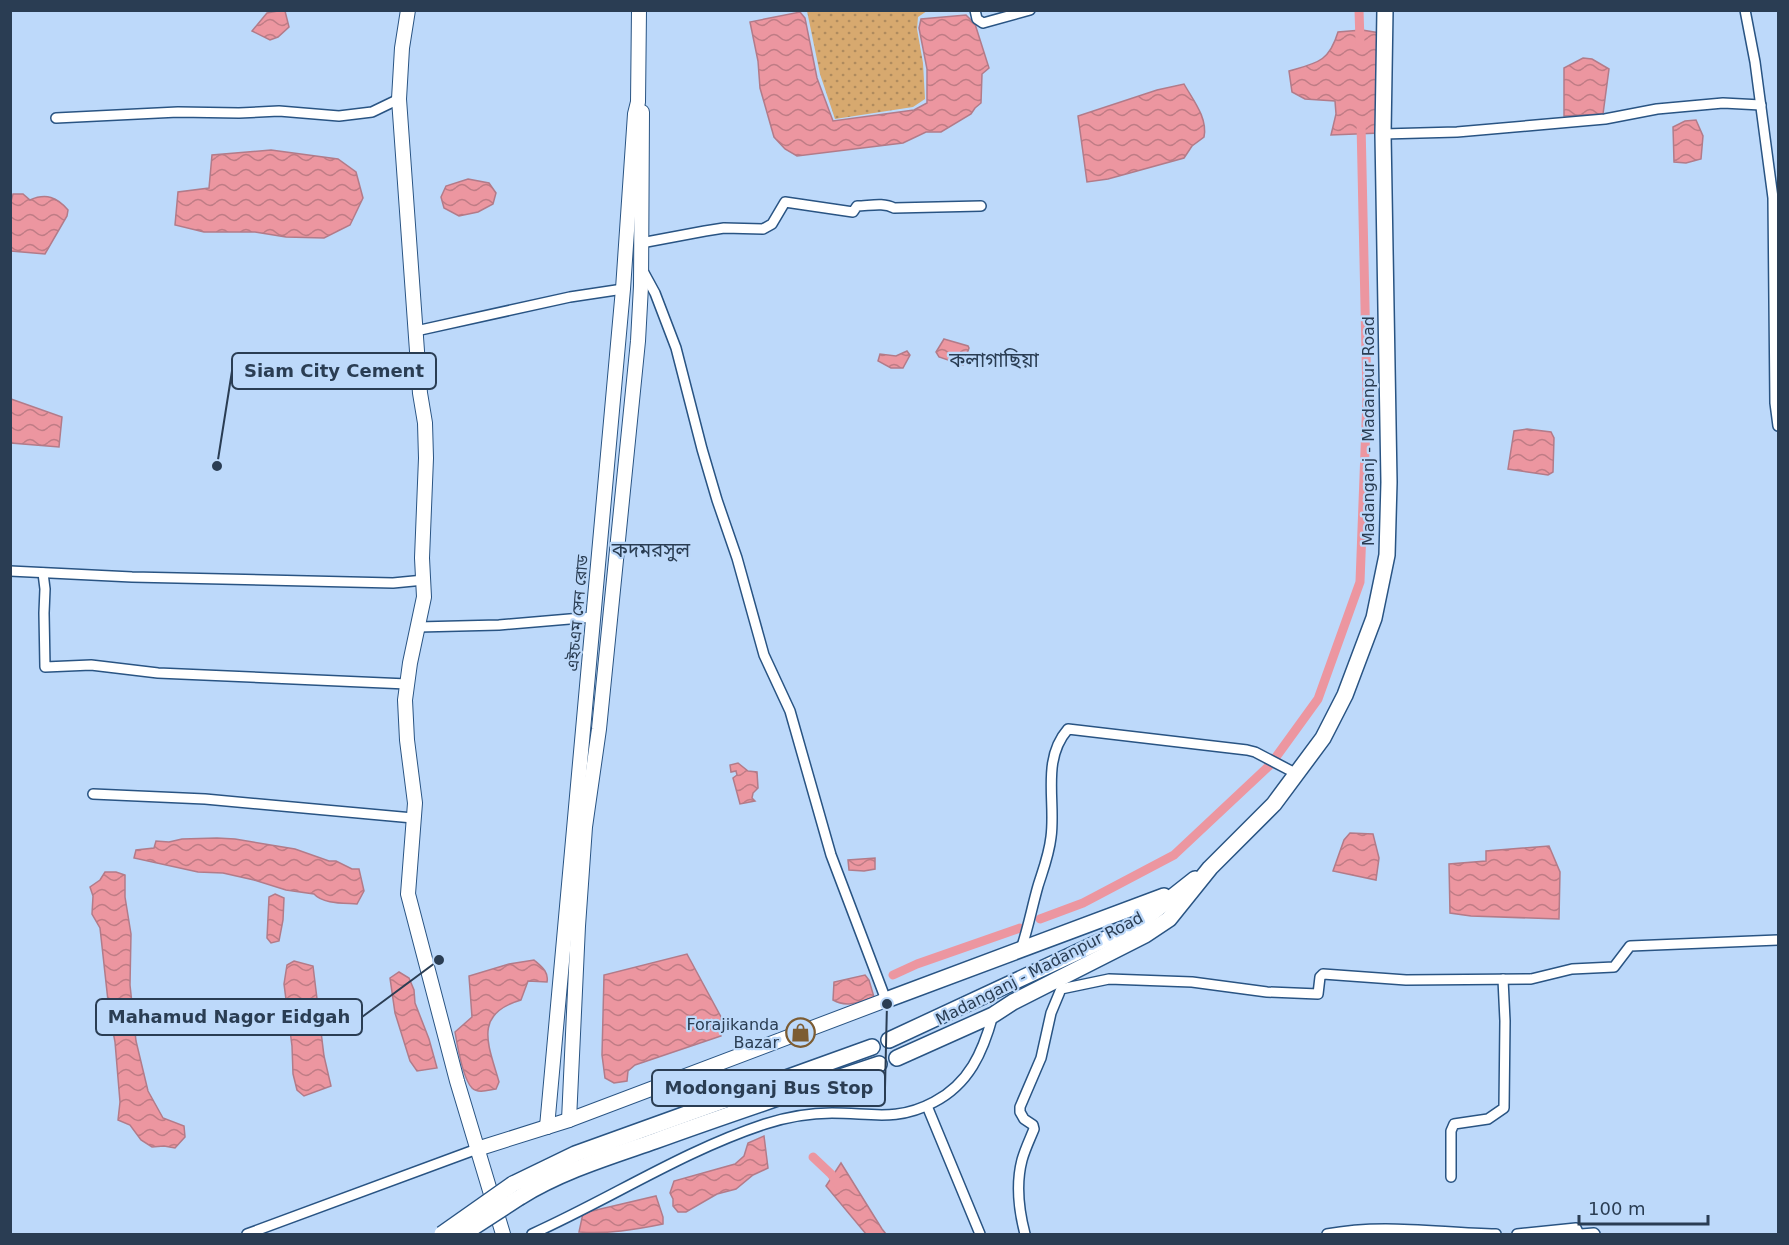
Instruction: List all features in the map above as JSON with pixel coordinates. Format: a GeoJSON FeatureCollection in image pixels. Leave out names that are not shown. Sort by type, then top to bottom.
{"type":"FeatureCollection","features":[{"type":"Feature","properties":{"kind":"main road"},"geometry":{"type":"LineString","coordinates":[[408,10],[402,48],[399,99],[425,423],[424,597],[405,700],[407,740],[415,803],[408,894],[457,1081],[503,1234]]}},
{"type":"Feature","properties":{"kind":"main road","name":"এইচএম সেন রোড"},"geometry":{"type":"LineString","coordinates":[[547,1127],[623,289],[635,114],[638,102],[639,10]]}},
{"type":"Feature","properties":{"kind":"main road","name":"Madanganj - Madanpur Road"},"geometry":{"type":"LineString","coordinates":[[897,1058],[993,1015],[1013,1002],[1145,935],[1169,919],[1210,868],[1274,804],[1323,738],[1346,695],[1374,618],[1387,555],[1389,482],[1383,134],[1385,10]]}},
{"type":"Feature","properties":{"kind":"main road","name":"এইচএম সেন রোড"},"geometry":{"type":"LineString","coordinates":[[569,1120],[585,827],[599,729],[638,341],[643,115],[638,102]]}},
{"type":"Feature","properties":{"kind":"main road"},"geometry":{"type":"LineString","coordinates":[[625,256],[641,256]]}},
{"type":"Feature","properties":{"kind":"main road","name":"Madanganj - Madanpur Road"},"geometry":{"type":"LineString","coordinates":[[889,1040],[1137,924],[1210,868]]}},
{"type":"Feature","properties":{"kind":"main road"},"geometry":{"type":"LineString","coordinates":[[477,1149],[569,1120],[1021,949],[1147,904],[1183,888]]}},
{"type":"Feature","properties":{"kind":"main road"},"geometry":{"type":"LineString","coordinates":[[442,1234],[517,1190],[543,1183],[577,1161],[872,1047]]}},
{"type":"Feature","properties":{"kind":"main road"},"geometry":{"type":"LineString","coordinates":[[577,1161],[879,1064]]}},
{"type":"Feature","properties":{"kind":"main road"},"geometry":{"type":"LineString","coordinates":[[463,1234],[517,1190]]}},
{"type":"Feature","properties":{"kind":"street"},"geometry":{"type":"LineString","coordinates":[[975,10],[977,19],[983,23],[1030,10]]}},
{"type":"Feature","properties":{"kind":"street"},"geometry":{"type":"LineString","coordinates":[[1745,10],[1761,105],[1773,198],[1774,393],[1779,426]]}},
{"type":"Feature","properties":{"kind":"street"},"geometry":{"type":"LineString","coordinates":[[57,118],[178,112],[279,111],[339,116],[372,112],[399,99]]}},
{"type":"Feature","properties":{"kind":"street"},"geometry":{"type":"LineString","coordinates":[[1383,134],[1457,132],[1605,119],[1657,110],[1723,103],[1761,105]]}},
{"type":"Feature","properties":{"kind":"street"},"geometry":{"type":"LineString","coordinates":[[886,1000],[831,855],[790,711],[764,655],[737,558],[705,459],[676,348],[641,256],[705,231],[763,229],[772,224],[785,202],[853,212],[857,206],[889,205],[894,208],[981,206]]}},
{"type":"Feature","properties":{"kind":"street"},"geometry":{"type":"LineString","coordinates":[[416,331],[570,297],[623,289]]}},
{"type":"Feature","properties":{"kind":"street"},"geometry":{"type":"LineString","coordinates":[[10,571],[132,577],[393,583],[423,580]]}},
{"type":"Feature","properties":{"kind":"street"},"geometry":{"type":"LineString","coordinates":[[43,573],[45,668],[91,665],[158,673],[407,684]]}},
{"type":"Feature","properties":{"kind":"street"},"geometry":{"type":"LineString","coordinates":[[418,627],[499,625],[593,617]]}},
{"type":"Feature","properties":{"kind":"street"},"geometry":{"type":"LineString","coordinates":[[1021,949],[1038,884],[1047,861],[1052,834],[1050,769],[1063,734],[1068,729],[1246,750],[1255,752],[1297,774]]}},
{"type":"Feature","properties":{"kind":"street"},"geometry":{"type":"LineString","coordinates":[[93,794],[205,799],[413,818]]}},
{"type":"Feature","properties":{"kind":"street"},"geometry":{"type":"LineString","coordinates":[[1026,1234],[1022,1223],[1019,1181],[1022,1159],[1034,1129],[1033,1125],[1024,1119],[1020,1107],[1041,1058],[1051,1013],[1061,989],[1109,979],[1192,982],[1303,995],[1318,994],[1320,977],[1323,974],[1406,980],[1531,979],[1572,969],[1614,967],[1630,946],[1779,940]]}},
{"type":"Feature","properties":{"kind":"street"},"geometry":{"type":"LineString","coordinates":[[1450,1177],[1451,1131],[1454,1124],[1488,1119],[1504,1108],[1506,1021],[1503,979]]}},
{"type":"Feature","properties":{"kind":"street"},"geometry":{"type":"LineString","coordinates":[[532,1234],[547,1231],[654,1172],[738,1134],[766,1124],[817,1113],[888,1116],[927,1106],[951,1092],[968,1075],[981,1053],[993,1015]]}},
{"type":"Feature","properties":{"kind":"street"},"geometry":{"type":"LineString","coordinates":[[927,1106],[980,1234]]}},
{"type":"Feature","properties":{"kind":"street"},"geometry":{"type":"LineString","coordinates":[[247,1234],[477,1149]]}},
{"type":"Feature","properties":{"kind":"street"},"geometry":{"type":"LineString","coordinates":[[1327,1234],[1352,1229],[1390,1228],[1496,1234]]}},
{"type":"Feature","properties":{"kind":"street"},"geometry":{"type":"LineString","coordinates":[[1517,1234],[1576,1228],[1580,1234],[1595,1234]]}},
{"type":"Feature","properties":{"kind":"shaded area"},"geometry":{"type":"Polygon","coordinates":[[[807,11],[927,11],[918,17],[917,29],[923,63],[925,99],[913,107],[835,119],[820,74],[807,11]]]}},
{"type":"Feature","properties":{"kind":"water"},"geometry":{"type":"Polygon","coordinates":[[[285,11],[289,27],[278,37],[270,40],[252,31],[267,13],[285,11]]]}},
{"type":"Feature","properties":{"kind":"water"},"geometry":{"type":"Polygon","coordinates":[[[800,12],[805,18],[817,78],[833,121],[914,110],[927,103],[927,69],[919,28],[921,19],[966,15],[975,24],[989,68],[982,74],[981,103],[971,114],[941,132],[926,132],[903,143],[797,156],[785,149],[774,137],[760,88],[758,61],[750,22],[800,12]]]}},
{"type":"Feature","properties":{"kind":"water"},"geometry":{"type":"Polygon","coordinates":[[[1362,30],[1380,33],[1380,133],[1331,135],[1336,114],[1335,101],[1305,99],[1292,92],[1289,71],[1321,60],[1330,50],[1338,32],[1362,30]]]}},
{"type":"Feature","properties":{"kind":"water"},"geometry":{"type":"Polygon","coordinates":[[[1583,58],[1592,59],[1609,69],[1603,114],[1564,116],[1564,68],[1583,58]]]}},
{"type":"Feature","properties":{"kind":"water"},"geometry":{"type":"Polygon","coordinates":[[[1184,84],[1199,109],[1205,130],[1204,137],[1192,146],[1184,158],[1108,179],[1087,182],[1078,116],[1157,90],[1184,84]]]}},
{"type":"Feature","properties":{"kind":"water"},"geometry":{"type":"Polygon","coordinates":[[[1696,120],[1703,136],[1701,159],[1686,163],[1674,162],[1673,127],[1685,121],[1696,120]]]}},
{"type":"Feature","properties":{"kind":"water"},"geometry":{"type":"Polygon","coordinates":[[[271,150],[338,159],[356,172],[363,198],[350,225],[324,238],[286,237],[255,232],[204,232],[175,225],[178,192],[209,188],[212,155],[271,150]]]}},
{"type":"Feature","properties":{"kind":"water"},"geometry":{"type":"Polygon","coordinates":[[[468,179],[489,183],[496,193],[493,204],[478,212],[459,216],[444,208],[441,197],[446,186],[468,179]]]}},
{"type":"Feature","properties":{"kind":"water"},"geometry":{"type":"Polygon","coordinates":[[[13,194],[23,194],[30,200],[41,197],[51,198],[60,202],[68,210],[67,216],[45,254],[11,251],[10,205],[13,194]]]}},
{"type":"Feature","properties":{"kind":"water"},"geometry":{"type":"Polygon","coordinates":[[[944,339],[968,346],[963,365],[939,357],[936,352],[944,339]]]}},
{"type":"Feature","properties":{"kind":"water"},"geometry":{"type":"Polygon","coordinates":[[[907,351],[910,355],[903,368],[891,368],[878,361],[880,354],[896,356],[907,351]]]}},
{"type":"Feature","properties":{"kind":"water"},"geometry":{"type":"Polygon","coordinates":[[[11,399],[62,417],[59,447],[11,443],[11,399]]]}},
{"type":"Feature","properties":{"kind":"water"},"geometry":{"type":"Polygon","coordinates":[[[1527,429],[1551,432],[1554,438],[1553,472],[1548,475],[1508,469],[1514,431],[1527,429]]]}},
{"type":"Feature","properties":{"kind":"water"},"geometry":{"type":"Polygon","coordinates":[[[738,763],[748,771],[757,772],[758,788],[752,798],[755,801],[740,804],[733,778],[737,775],[736,771],[731,772],[730,765],[738,763]]]}},
{"type":"Feature","properties":{"kind":"water"},"geometry":{"type":"Polygon","coordinates":[[[1350,833],[1373,834],[1379,858],[1376,880],[1333,871],[1344,840],[1350,833]]]}},
{"type":"Feature","properties":{"kind":"water"},"geometry":{"type":"Polygon","coordinates":[[[217,838],[295,849],[329,861],[336,861],[352,869],[359,869],[364,891],[357,904],[334,902],[323,900],[314,894],[286,890],[223,873],[198,872],[134,858],[136,850],[154,848],[156,841],[217,838]]]}},
{"type":"Feature","properties":{"kind":"water"},"geometry":{"type":"Polygon","coordinates":[[[1549,846],[1560,872],[1559,919],[1471,916],[1450,913],[1449,864],[1486,861],[1486,851],[1549,846]]]}},
{"type":"Feature","properties":{"kind":"water"},"geometry":{"type":"Polygon","coordinates":[[[875,858],[875,869],[849,870],[848,860],[875,858]]]}},
{"type":"Feature","properties":{"kind":"water"},"geometry":{"type":"Polygon","coordinates":[[[105,872],[125,875],[125,897],[131,934],[130,985],[136,1041],[148,1091],[163,1118],[184,1126],[185,1137],[175,1148],[152,1147],[141,1140],[130,1125],[118,1120],[120,1102],[115,1042],[100,928],[92,914],[93,896],[90,887],[100,880],[105,872]]]}},
{"type":"Feature","properties":{"kind":"water"},"geometry":{"type":"Polygon","coordinates":[[[275,894],[284,898],[283,920],[279,941],[271,943],[267,938],[269,897],[275,894]]]}},
{"type":"Feature","properties":{"kind":"water"},"geometry":{"type":"Polygon","coordinates":[[[687,954],[721,1017],[721,1036],[635,1065],[628,1071],[627,1081],[614,1083],[605,1078],[602,1055],[604,975],[687,954]]]}},
{"type":"Feature","properties":{"kind":"water"},"geometry":{"type":"Polygon","coordinates":[[[534,960],[546,972],[547,982],[528,981],[521,1000],[506,1006],[495,1014],[488,1033],[491,1056],[499,1082],[496,1089],[474,1090],[463,1069],[455,1032],[472,1017],[469,976],[509,964],[534,960]]]}},
{"type":"Feature","properties":{"kind":"water"},"geometry":{"type":"Polygon","coordinates":[[[294,961],[313,966],[324,1056],[331,1086],[304,1096],[297,1090],[293,1074],[284,984],[287,965],[294,961]]]}},
{"type":"Feature","properties":{"kind":"water"},"geometry":{"type":"Polygon","coordinates":[[[399,972],[409,978],[414,990],[415,1003],[437,1068],[417,1071],[410,1061],[395,1013],[390,978],[399,972]]]}},
{"type":"Feature","properties":{"kind":"water"},"geometry":{"type":"Polygon","coordinates":[[[865,975],[869,980],[874,997],[848,1004],[833,1000],[834,982],[865,975]]]}},
{"type":"Feature","properties":{"kind":"water"},"geometry":{"type":"Polygon","coordinates":[[[764,1136],[768,1168],[753,1175],[736,1189],[717,1194],[686,1212],[678,1212],[673,1206],[670,1193],[674,1181],[735,1164],[744,1156],[748,1143],[764,1136]]]}},
{"type":"Feature","properties":{"kind":"water"},"geometry":{"type":"Polygon","coordinates":[[[841,1163],[886,1234],[866,1234],[826,1186],[841,1163]]]}},
{"type":"Feature","properties":{"kind":"water"},"geometry":{"type":"Polygon","coordinates":[[[656,1196],[663,1224],[621,1231],[579,1232],[583,1213],[656,1196]]]}},
{"type":"Feature","properties":{"kind":"waterway"},"geometry":{"type":"LineString","coordinates":[[1359,10],[1360,41]]}},
{"type":"Feature","properties":{"kind":"waterway"},"geometry":{"type":"LineString","coordinates":[[1276,757],[1318,699],[1360,582],[1367,398],[1361,123]]}},
{"type":"Feature","properties":{"kind":"waterway"},"geometry":{"type":"LineString","coordinates":[[1040,919],[1083,903],[1174,855],[1270,765]]}},
{"type":"Feature","properties":{"kind":"waterway"},"geometry":{"type":"LineString","coordinates":[[893,975],[917,964],[1020,928]]}},
{"type":"Feature","properties":{"kind":"waterway"},"geometry":{"type":"LineString","coordinates":[[813,1157],[840,1186]]}},
{"type":"Feature","properties":{"kind":"place","name":"Siam City Cement"},"geometry":{"type":"Point","coordinates":[217,466]}},
{"type":"Feature","properties":{"kind":"place","name":"Mahamud Nagor Eidgah"},"geometry":{"type":"Point","coordinates":[439,960]}},
{"type":"Feature","properties":{"kind":"place","name":"Modonganj Bus Stop"},"geometry":{"type":"Point","coordinates":[887,1004]}},
{"type":"Feature","properties":{"kind":"place","name":"Forajikanda Bazar"},"geometry":{"type":"Point","coordinates":[800,1033]}},
{"type":"Feature","properties":{"kind":"district","name":"কলাগাছিয়া"},"geometry":{"type":"Point","coordinates":[994,360]}},
{"type":"Feature","properties":{"kind":"district","name":"কদমরসুল"},"geometry":{"type":"Point","coordinates":[651,550]}}]}
